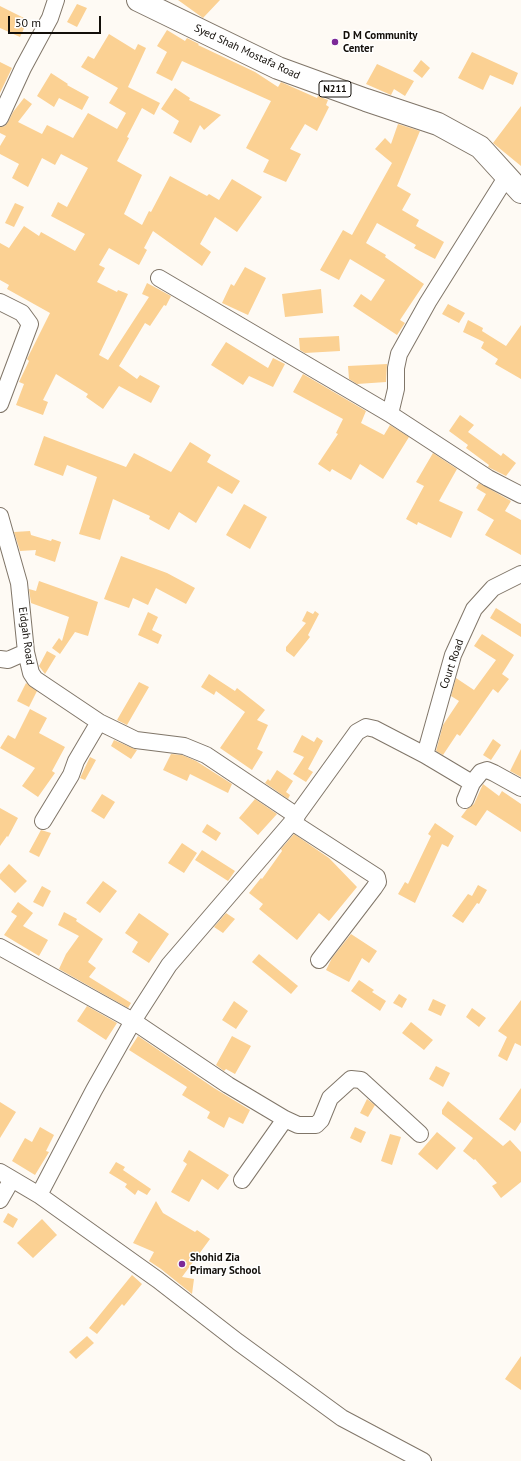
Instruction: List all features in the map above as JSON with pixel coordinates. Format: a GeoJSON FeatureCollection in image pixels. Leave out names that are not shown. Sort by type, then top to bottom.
{"type":"FeatureCollection","features":[{"type":"Feature","properties":{"kind":"highway","name":"Syed Shah Mostafa Road"},"geometry":{"type":"LineString","coordinates":[[138,0],[278,68],[438,124],[480,147],[514,184]]}},
{"type":"Feature","properties":{"kind":"street"},"geometry":{"type":"LineString","coordinates":[[0,118],[50,18],[56,0]]}},
{"type":"Feature","properties":{"kind":"street"},"geometry":{"type":"LineString","coordinates":[[390,414],[396,389],[396,368],[399,354],[428,302],[514,184]]}},
{"type":"Feature","properties":{"kind":"street"},"geometry":{"type":"LineString","coordinates":[[159,278],[390,414],[488,478],[521,495]]}},
{"type":"Feature","properties":{"kind":"street"},"geometry":{"type":"LineString","coordinates":[[0,302],[22,313],[30,324],[0,404]]}},
{"type":"Feature","properties":{"kind":"street","name":"Eidgah Road"},"geometry":{"type":"LineString","coordinates":[[0,516],[19,583],[26,652],[31,673],[35,679],[99,722],[136,740],[184,746],[206,755],[377,877],[378,882],[374,888],[318,960]]}},
{"type":"Feature","properties":{"kind":"street","name":"Court Road"},"geometry":{"type":"LineString","coordinates":[[425,755],[453,655],[474,609],[493,588],[521,574]]}},
{"type":"Feature","properties":{"kind":"street"},"geometry":{"type":"LineString","coordinates":[[0,659],[8,660],[26,652]]}},
{"type":"Feature","properties":{"kind":"street"},"geometry":{"type":"LineString","coordinates":[[43,821],[71,775],[76,761],[99,722]]}},
{"type":"Feature","properties":{"kind":"street"},"geometry":{"type":"LineString","coordinates":[[39,1195],[94,1090],[133,1021],[169,965],[295,819],[357,732],[366,727],[375,729],[425,755],[472,783]]}},
{"type":"Feature","properties":{"kind":"street"},"geometry":{"type":"LineString","coordinates":[[465,800],[472,783],[481,772],[487,770],[521,788]]}},
{"type":"Feature","properties":{"kind":"street"},"geometry":{"type":"LineString","coordinates":[[0,947],[133,1021],[228,1085],[285,1119],[298,1125],[316,1125],[321,1120],[330,1098],[351,1079],[360,1080],[420,1134]]}},
{"type":"Feature","properties":{"kind":"street"},"geometry":{"type":"LineString","coordinates":[[242,1180],[285,1119]]}},
{"type":"Feature","properties":{"kind":"street"},"geometry":{"type":"LineString","coordinates":[[0,1200],[6,1175],[39,1195],[207,1317],[238,1342],[342,1418],[423,1461]]}},
{"type":"Feature","properties":{"kind":"building"},"geometry":{"type":"Polygon","coordinates":[[[178,0],[220,0],[203,18],[178,0]]]}},
{"type":"Feature","properties":{"kind":"building"},"geometry":{"type":"Polygon","coordinates":[[[77,4],[87,8],[77,27],[67,22],[77,4]]]}},
{"type":"Feature","properties":{"kind":"building"},"geometry":{"type":"Polygon","coordinates":[[[0,6],[28,20],[20,37],[0,28],[0,6]]]}},
{"type":"Feature","properties":{"kind":"building"},"geometry":{"type":"Polygon","coordinates":[[[167,30],[185,41],[187,38],[199,44],[198,45],[255,72],[278,87],[281,82],[317,98],[318,96],[328,100],[326,105],[329,107],[317,131],[305,124],[290,149],[301,154],[286,182],[263,172],[269,160],[246,148],[271,101],[182,61],[172,81],[156,73],[167,52],[157,46],[167,30]]]}},
{"type":"Feature","properties":{"kind":"building"},"geometry":{"type":"Polygon","coordinates":[[[109,34],[135,50],[138,44],[146,48],[128,87],[160,103],[154,115],[142,108],[117,161],[142,175],[124,214],[142,225],[149,211],[151,212],[170,176],[207,196],[209,194],[219,200],[232,179],[262,197],[237,232],[215,217],[200,244],[211,252],[202,266],[153,231],[144,248],[147,250],[139,265],[109,248],[99,265],[105,268],[97,282],[117,292],[118,290],[128,294],[99,355],[108,360],[149,297],[142,294],[147,283],[171,296],[166,306],[164,305],[150,326],[145,323],[119,366],[137,379],[140,375],[160,386],[151,403],[119,386],[103,409],[86,397],[88,394],[56,374],[43,400],[48,402],[43,415],[16,405],[24,384],[19,382],[29,361],[27,359],[50,313],[7,289],[9,285],[0,280],[0,243],[9,248],[24,226],[39,236],[41,232],[75,251],[85,234],[51,216],[58,202],[67,207],[88,168],[61,154],[55,165],[42,158],[28,187],[12,178],[19,164],[0,154],[0,146],[6,136],[0,133],[0,127],[5,126],[13,112],[24,98],[32,104],[18,122],[42,134],[47,125],[73,138],[88,113],[117,129],[126,113],[109,103],[118,88],[81,67],[88,56],[94,59],[109,34]]]}},
{"type":"Feature","properties":{"kind":"building"},"geometry":{"type":"Polygon","coordinates":[[[472,52],[518,73],[513,85],[490,75],[483,90],[458,78],[472,52]]]}},
{"type":"Feature","properties":{"kind":"building"},"geometry":{"type":"Polygon","coordinates":[[[421,60],[430,68],[422,78],[413,71],[421,60]]]}},
{"type":"Feature","properties":{"kind":"building"},"geometry":{"type":"Polygon","coordinates":[[[0,62],[12,68],[0,93],[0,62]]]}},
{"type":"Feature","properties":{"kind":"building"},"geometry":{"type":"Polygon","coordinates":[[[377,64],[414,81],[405,96],[394,89],[391,95],[366,84],[377,64]]]}},
{"type":"Feature","properties":{"kind":"building"},"geometry":{"type":"Polygon","coordinates":[[[51,73],[68,84],[67,85],[89,97],[82,110],[59,98],[54,107],[37,96],[51,73]]]}},
{"type":"Feature","properties":{"kind":"building"},"geometry":{"type":"Polygon","coordinates":[[[175,88],[190,98],[189,100],[221,115],[204,130],[200,125],[191,143],[173,133],[179,121],[161,109],[175,88]]]}},
{"type":"Feature","properties":{"kind":"building"},"geometry":{"type":"Polygon","coordinates":[[[521,106],[521,166],[493,143],[521,106]]]}},
{"type":"Feature","properties":{"kind":"building"},"geometry":{"type":"Polygon","coordinates":[[[398,124],[420,131],[397,186],[411,194],[402,210],[419,220],[416,226],[444,242],[435,259],[414,248],[416,245],[377,223],[366,243],[386,255],[385,257],[424,284],[400,320],[405,323],[397,335],[353,306],[361,294],[371,301],[385,280],[350,259],[339,280],[320,270],[343,230],[352,235],[392,163],[375,149],[385,138],[391,144],[398,124]]]}},
{"type":"Feature","properties":{"kind":"building"},"geometry":{"type":"Polygon","coordinates":[[[15,203],[24,207],[14,227],[5,223],[15,203]]]}},
{"type":"Feature","properties":{"kind":"building"},"geometry":{"type":"Polygon","coordinates":[[[245,267],[266,278],[248,315],[222,303],[231,284],[234,286],[245,267]]]}},
{"type":"Feature","properties":{"kind":"building"},"geometry":{"type":"Polygon","coordinates":[[[321,289],[323,313],[285,317],[282,294],[321,289]]]}},
{"type":"Feature","properties":{"kind":"building"},"geometry":{"type":"Polygon","coordinates":[[[448,304],[465,313],[459,323],[442,314],[448,304]]]}},
{"type":"Feature","properties":{"kind":"building"},"geometry":{"type":"Polygon","coordinates":[[[468,320],[483,328],[482,331],[506,346],[521,325],[521,379],[495,364],[498,359],[481,348],[484,342],[463,332],[468,320]]]}},
{"type":"Feature","properties":{"kind":"building"},"geometry":{"type":"Polygon","coordinates":[[[339,336],[340,351],[305,353],[300,350],[299,338],[339,336]]]}},
{"type":"Feature","properties":{"kind":"building"},"geometry":{"type":"Polygon","coordinates":[[[226,342],[268,368],[273,358],[285,364],[273,387],[249,376],[243,385],[211,365],[226,342]]]}},
{"type":"Feature","properties":{"kind":"building"},"geometry":{"type":"Polygon","coordinates":[[[387,364],[386,382],[357,384],[349,379],[348,366],[387,364]]]}},
{"type":"Feature","properties":{"kind":"building"},"geometry":{"type":"Polygon","coordinates":[[[303,374],[366,411],[361,423],[384,435],[390,425],[409,437],[383,479],[360,464],[351,480],[332,469],[330,472],[318,464],[338,434],[336,433],[343,419],[293,392],[303,374]]]}},
{"type":"Feature","properties":{"kind":"building"},"geometry":{"type":"Polygon","coordinates":[[[460,415],[474,425],[468,432],[501,456],[503,453],[516,463],[506,476],[488,467],[489,465],[466,448],[468,445],[449,431],[460,415]]]}},
{"type":"Feature","properties":{"kind":"building"},"geometry":{"type":"Polygon","coordinates":[[[44,436],[126,467],[134,453],[171,472],[190,442],[211,455],[207,462],[240,481],[232,494],[218,486],[196,523],[179,512],[169,530],[149,519],[150,516],[113,499],[100,540],[79,534],[97,477],[67,465],[63,476],[34,465],[44,436]]]}},
{"type":"Feature","properties":{"kind":"building"},"geometry":{"type":"Polygon","coordinates":[[[433,453],[457,469],[439,501],[463,512],[451,538],[418,522],[417,525],[406,519],[424,486],[416,482],[433,453]]]}},
{"type":"Feature","properties":{"kind":"building"},"geometry":{"type":"Polygon","coordinates":[[[479,483],[511,501],[505,511],[521,520],[521,555],[485,535],[494,520],[477,510],[486,494],[476,488],[479,483]]]}},
{"type":"Feature","properties":{"kind":"building"},"geometry":{"type":"Polygon","coordinates":[[[244,504],[267,517],[250,549],[226,535],[244,504]]]}},
{"type":"Feature","properties":{"kind":"building"},"geometry":{"type":"Polygon","coordinates":[[[30,531],[31,535],[51,541],[52,539],[61,542],[55,562],[35,555],[36,550],[20,551],[14,532],[30,531]]]}},
{"type":"Feature","properties":{"kind":"building"},"geometry":{"type":"Polygon","coordinates":[[[121,556],[167,573],[195,588],[186,604],[156,588],[148,605],[133,598],[129,608],[104,599],[121,556]]]}},
{"type":"Feature","properties":{"kind":"building"},"geometry":{"type":"Polygon","coordinates":[[[39,581],[98,602],[88,636],[75,632],[60,654],[52,648],[59,638],[62,641],[69,617],[31,603],[29,589],[36,591],[39,581]]]}},
{"type":"Feature","properties":{"kind":"building"},"geometry":{"type":"Polygon","coordinates":[[[496,608],[521,624],[521,637],[490,618],[496,608]]]}},
{"type":"Feature","properties":{"kind":"building"},"geometry":{"type":"Polygon","coordinates":[[[307,611],[313,614],[315,611],[319,614],[308,635],[310,637],[294,657],[286,651],[286,647],[306,623],[302,621],[307,611]]]}},
{"type":"Feature","properties":{"kind":"building"},"geometry":{"type":"Polygon","coordinates":[[[148,612],[158,617],[152,630],[162,635],[158,644],[138,635],[148,612]]]}},
{"type":"Feature","properties":{"kind":"building"},"geometry":{"type":"Polygon","coordinates":[[[482,634],[514,655],[502,674],[509,679],[498,693],[493,689],[460,736],[457,734],[443,755],[436,751],[443,725],[459,701],[451,696],[456,678],[474,690],[496,660],[474,646],[482,634]]]}},
{"type":"Feature","properties":{"kind":"building"},"geometry":{"type":"Polygon","coordinates":[[[47,651],[56,656],[45,674],[39,666],[47,651]]]}},
{"type":"Feature","properties":{"kind":"building"},"geometry":{"type":"Polygon","coordinates":[[[209,674],[235,691],[237,688],[265,710],[257,720],[268,725],[257,749],[263,752],[252,770],[220,748],[245,712],[216,691],[214,695],[201,687],[209,674]]]}},
{"type":"Feature","properties":{"kind":"building"},"geometry":{"type":"Polygon","coordinates":[[[139,682],[149,687],[127,725],[117,720],[139,682]]]}},
{"type":"Feature","properties":{"kind":"building"},"geometry":{"type":"Polygon","coordinates":[[[26,683],[37,691],[29,707],[17,701],[26,683]]]}},
{"type":"Feature","properties":{"kind":"building"},"geometry":{"type":"Polygon","coordinates":[[[30,709],[47,718],[39,733],[65,747],[52,771],[55,773],[38,797],[22,786],[35,768],[0,748],[8,735],[15,739],[30,709]]]}},
{"type":"Feature","properties":{"kind":"building"},"geometry":{"type":"Polygon","coordinates":[[[302,735],[314,742],[317,737],[323,741],[308,769],[313,772],[306,782],[293,774],[304,757],[293,752],[302,735]]]}},
{"type":"Feature","properties":{"kind":"building"},"geometry":{"type":"Polygon","coordinates":[[[493,739],[501,745],[491,760],[483,755],[493,739]]]}},
{"type":"Feature","properties":{"kind":"building"},"geometry":{"type":"Polygon","coordinates":[[[114,740],[137,750],[131,759],[111,746],[114,740]]]}},
{"type":"Feature","properties":{"kind":"building"},"geometry":{"type":"Polygon","coordinates":[[[521,749],[521,777],[510,771],[521,749]]]}},
{"type":"Feature","properties":{"kind":"building"},"geometry":{"type":"Polygon","coordinates":[[[171,754],[182,755],[196,761],[232,784],[228,793],[190,774],[187,781],[163,770],[171,754]]]}},
{"type":"Feature","properties":{"kind":"building"},"geometry":{"type":"Polygon","coordinates":[[[90,757],[96,760],[85,780],[80,778],[90,757]]]}},
{"type":"Feature","properties":{"kind":"building"},"geometry":{"type":"Polygon","coordinates":[[[277,770],[293,781],[286,792],[290,795],[288,799],[265,783],[268,779],[270,781],[277,770]]]}},
{"type":"Feature","properties":{"kind":"building"},"geometry":{"type":"Polygon","coordinates":[[[483,784],[499,796],[502,791],[521,804],[521,832],[487,810],[476,826],[461,817],[467,809],[474,804],[483,784]]]}},
{"type":"Feature","properties":{"kind":"building"},"geometry":{"type":"Polygon","coordinates":[[[102,794],[115,802],[104,819],[91,811],[102,794]]]}},
{"type":"Feature","properties":{"kind":"building"},"geometry":{"type":"Polygon","coordinates":[[[255,799],[277,814],[258,835],[239,818],[255,799]]]}},
{"type":"Feature","properties":{"kind":"building"},"geometry":{"type":"Polygon","coordinates":[[[0,808],[18,818],[8,837],[7,836],[0,846],[0,808]]]}},
{"type":"Feature","properties":{"kind":"building"},"geometry":{"type":"Polygon","coordinates":[[[435,823],[454,836],[448,847],[442,844],[415,903],[398,894],[405,882],[408,884],[431,836],[428,834],[435,823]]]}},
{"type":"Feature","properties":{"kind":"building"},"geometry":{"type":"Polygon","coordinates":[[[207,824],[221,833],[216,841],[202,832],[207,824]]]}},
{"type":"Feature","properties":{"kind":"building"},"geometry":{"type":"Polygon","coordinates":[[[41,830],[51,833],[39,857],[29,852],[41,830]]]}},
{"type":"Feature","properties":{"kind":"building"},"geometry":{"type":"Polygon","coordinates":[[[294,834],[329,858],[357,887],[329,921],[319,913],[297,940],[259,909],[263,904],[249,893],[261,878],[262,879],[282,851],[281,849],[294,834]]]}},
{"type":"Feature","properties":{"kind":"building"},"geometry":{"type":"Polygon","coordinates":[[[182,843],[197,853],[184,873],[168,863],[182,843]]]}},
{"type":"Feature","properties":{"kind":"building"},"geometry":{"type":"Polygon","coordinates":[[[202,850],[235,871],[228,881],[195,860],[202,850]]]}},
{"type":"Feature","properties":{"kind":"building"},"geometry":{"type":"Polygon","coordinates":[[[9,864],[27,881],[15,893],[0,879],[0,874],[9,864]]]}},
{"type":"Feature","properties":{"kind":"building"},"geometry":{"type":"Polygon","coordinates":[[[103,881],[117,891],[100,913],[86,903],[103,881]]]}},
{"type":"Feature","properties":{"kind":"building"},"geometry":{"type":"Polygon","coordinates":[[[478,885],[487,890],[479,904],[477,903],[463,923],[452,916],[468,894],[472,896],[478,885]]]}},
{"type":"Feature","properties":{"kind":"building"},"geometry":{"type":"Polygon","coordinates":[[[42,886],[51,891],[43,907],[33,902],[42,886]]]}},
{"type":"Feature","properties":{"kind":"building"},"geometry":{"type":"Polygon","coordinates":[[[18,902],[33,913],[23,926],[48,940],[39,956],[4,935],[17,916],[11,912],[18,902]]]}},
{"type":"Feature","properties":{"kind":"building"},"geometry":{"type":"Polygon","coordinates":[[[64,912],[77,919],[76,921],[103,939],[88,962],[96,968],[89,977],[131,1003],[128,1008],[59,969],[66,954],[79,936],[58,925],[64,912]]]}},
{"type":"Feature","properties":{"kind":"building"},"geometry":{"type":"Polygon","coordinates":[[[139,913],[169,934],[149,963],[132,952],[138,942],[125,933],[139,913]]]}},
{"type":"Feature","properties":{"kind":"building"},"geometry":{"type":"Polygon","coordinates":[[[226,913],[235,919],[223,933],[214,927],[226,913]]]}},
{"type":"Feature","properties":{"kind":"building"},"geometry":{"type":"Polygon","coordinates":[[[351,934],[377,951],[369,963],[362,958],[349,982],[326,970],[332,958],[351,934]]]}},
{"type":"Feature","properties":{"kind":"building"},"geometry":{"type":"Polygon","coordinates":[[[259,954],[298,986],[291,994],[252,962],[259,954]]]}},
{"type":"Feature","properties":{"kind":"building"},"geometry":{"type":"Polygon","coordinates":[[[359,980],[374,990],[372,992],[386,1001],[380,1011],[351,991],[359,980]]]}},
{"type":"Feature","properties":{"kind":"building"},"geometry":{"type":"Polygon","coordinates":[[[399,994],[407,999],[402,1008],[393,1003],[399,994]]]}},
{"type":"Feature","properties":{"kind":"building"},"geometry":{"type":"Polygon","coordinates":[[[433,999],[446,1005],[441,1016],[428,1010],[433,999]]]}},
{"type":"Feature","properties":{"kind":"building"},"geometry":{"type":"Polygon","coordinates":[[[521,1000],[521,1046],[515,1043],[507,1061],[498,1056],[507,1037],[498,1031],[521,1000]]]}},
{"type":"Feature","properties":{"kind":"building"},"geometry":{"type":"Polygon","coordinates":[[[234,1001],[248,1011],[236,1029],[222,1020],[234,1001]]]}},
{"type":"Feature","properties":{"kind":"building"},"geometry":{"type":"Polygon","coordinates":[[[87,1006],[117,1023],[106,1040],[77,1021],[87,1006]]]}},
{"type":"Feature","properties":{"kind":"building"},"geometry":{"type":"Polygon","coordinates":[[[472,1008],[486,1018],[479,1027],[466,1017],[472,1008]]]}},
{"type":"Feature","properties":{"kind":"building"},"geometry":{"type":"Polygon","coordinates":[[[411,1022],[433,1040],[424,1050],[402,1033],[411,1022]]]}},
{"type":"Feature","properties":{"kind":"building"},"geometry":{"type":"Polygon","coordinates":[[[138,1036],[214,1088],[250,1110],[243,1124],[229,1117],[224,1128],[207,1118],[210,1112],[182,1095],[187,1087],[129,1050],[138,1036]]]}},
{"type":"Feature","properties":{"kind":"building"},"geometry":{"type":"Polygon","coordinates":[[[232,1036],[251,1046],[235,1074],[226,1069],[224,1071],[216,1065],[232,1036]]]}},
{"type":"Feature","properties":{"kind":"building"},"geometry":{"type":"Polygon","coordinates":[[[436,1066],[450,1073],[443,1087],[429,1079],[436,1066]]]}},
{"type":"Feature","properties":{"kind":"building"},"geometry":{"type":"Polygon","coordinates":[[[521,1088],[521,1122],[515,1131],[499,1119],[521,1088]]]}},
{"type":"Feature","properties":{"kind":"building"},"geometry":{"type":"Polygon","coordinates":[[[367,1099],[375,1105],[368,1117],[360,1113],[367,1099]]]}},
{"type":"Feature","properties":{"kind":"building"},"geometry":{"type":"Polygon","coordinates":[[[448,1101],[503,1146],[510,1140],[521,1152],[521,1182],[501,1198],[492,1186],[497,1183],[475,1159],[474,1160],[463,1151],[473,1138],[442,1114],[442,1110],[448,1101]]]}},
{"type":"Feature","properties":{"kind":"building"},"geometry":{"type":"Polygon","coordinates":[[[0,1102],[16,1112],[0,1138],[0,1102]]]}},
{"type":"Feature","properties":{"kind":"building"},"geometry":{"type":"Polygon","coordinates":[[[40,1127],[54,1135],[46,1151],[49,1152],[35,1175],[12,1161],[25,1138],[32,1142],[40,1127]]]}},
{"type":"Feature","properties":{"kind":"building"},"geometry":{"type":"Polygon","coordinates":[[[355,1127],[366,1132],[361,1143],[350,1138],[355,1127]]]}},
{"type":"Feature","properties":{"kind":"building"},"geometry":{"type":"Polygon","coordinates":[[[437,1132],[456,1148],[437,1170],[418,1154],[437,1132]]]}},
{"type":"Feature","properties":{"kind":"building"},"geometry":{"type":"Polygon","coordinates":[[[390,1134],[401,1137],[392,1165],[381,1161],[390,1134]]]}},
{"type":"Feature","properties":{"kind":"building"},"geometry":{"type":"Polygon","coordinates":[[[189,1150],[229,1175],[218,1190],[202,1179],[189,1202],[171,1192],[187,1164],[183,1161],[189,1150]]]}},
{"type":"Feature","properties":{"kind":"building"},"geometry":{"type":"Polygon","coordinates":[[[116,1162],[125,1167],[123,1170],[151,1189],[147,1195],[138,1190],[135,1195],[125,1187],[127,1184],[109,1173],[116,1162]]]}},
{"type":"Feature","properties":{"kind":"building"},"geometry":{"type":"Polygon","coordinates":[[[156,1201],[163,1213],[195,1232],[197,1230],[210,1239],[182,1277],[194,1279],[192,1294],[149,1261],[154,1252],[133,1243],[156,1201]]]}},
{"type":"Feature","properties":{"kind":"building"},"geometry":{"type":"Polygon","coordinates":[[[8,1213],[18,1219],[13,1228],[3,1222],[8,1213]]]}},
{"type":"Feature","properties":{"kind":"building"},"geometry":{"type":"Polygon","coordinates":[[[42,1219],[57,1235],[33,1258],[17,1243],[42,1219]]]}},
{"type":"Feature","properties":{"kind":"building"},"geometry":{"type":"Polygon","coordinates":[[[132,1275],[142,1284],[124,1306],[122,1304],[97,1334],[89,1328],[132,1275]]]}},
{"type":"Feature","properties":{"kind":"building"},"geometry":{"type":"Polygon","coordinates":[[[87,1336],[94,1343],[76,1359],[69,1352],[87,1336]]]}},
{"type":"Feature","properties":{"kind":"building"},"geometry":{"type":"Polygon","coordinates":[[[521,1356],[521,1390],[505,1379],[521,1356]]]}},
{"type":"Feature","properties":{"kind":"place","name":"D M Community Center"},"geometry":{"type":"Point","coordinates":[335,42]}},
{"type":"Feature","properties":{"kind":"place","name":"Shohid Zia Primary School"},"geometry":{"type":"Point","coordinates":[182,1264]}}]}
